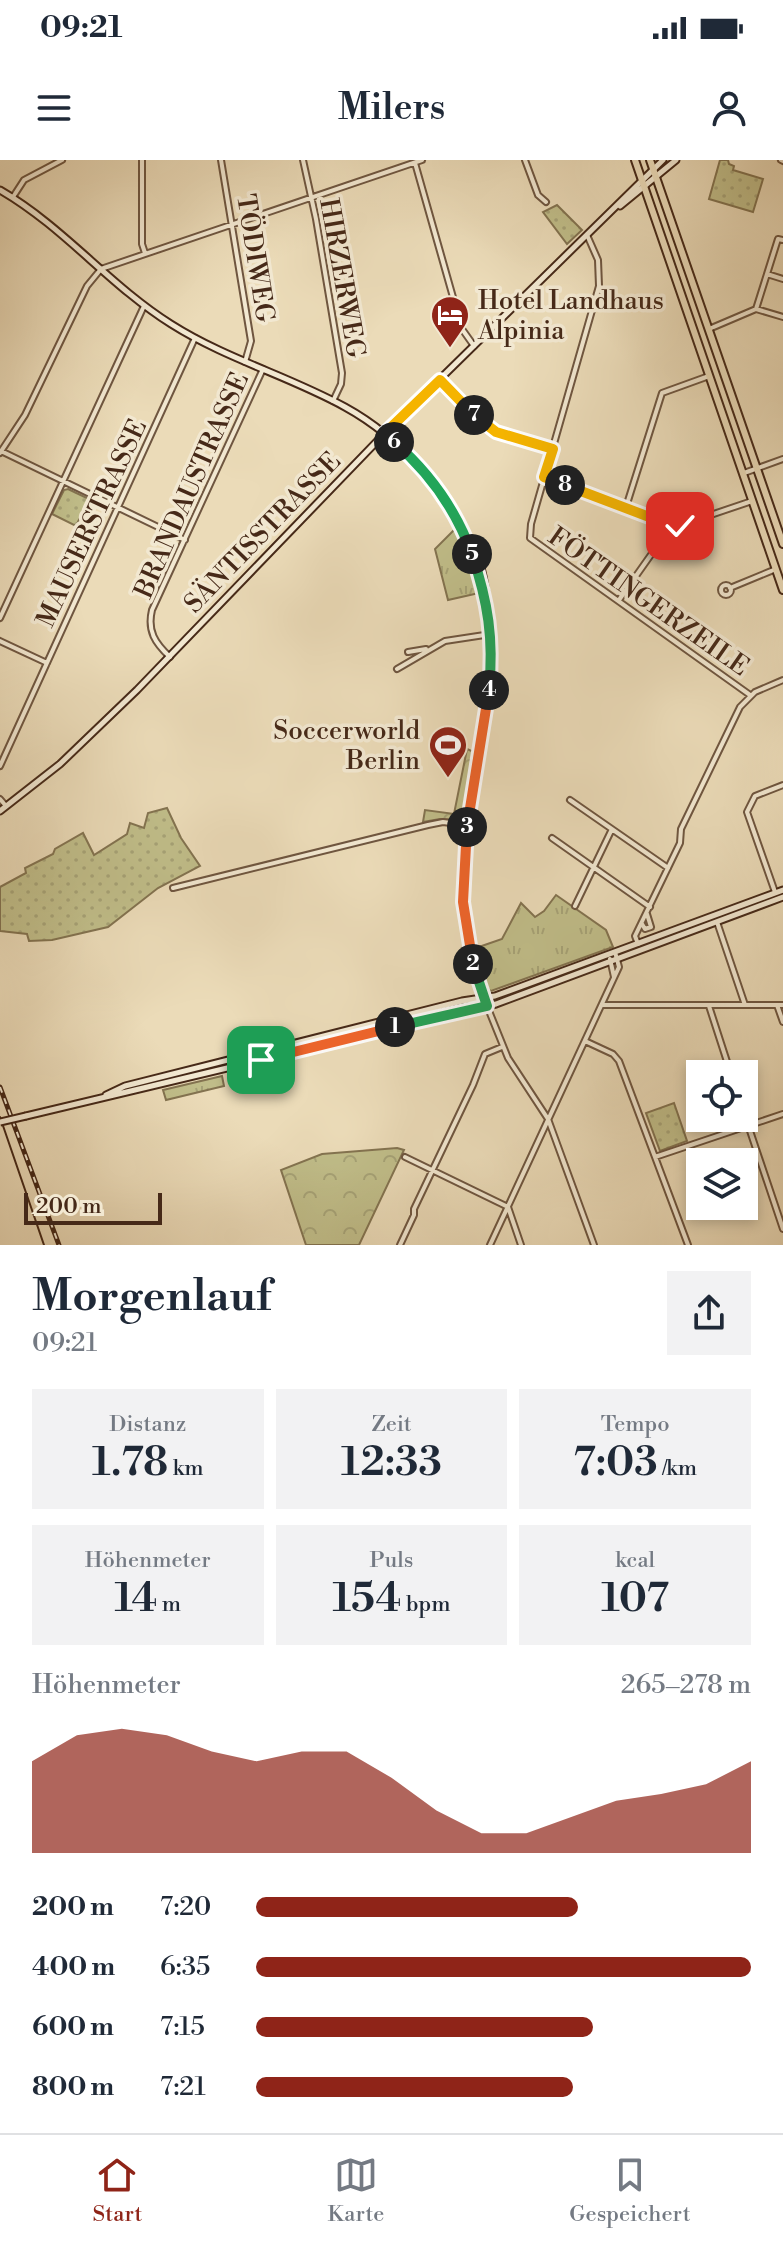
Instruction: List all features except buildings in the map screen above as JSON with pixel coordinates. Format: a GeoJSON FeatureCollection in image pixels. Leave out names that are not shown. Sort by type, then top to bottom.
{"type":"FeatureCollection","features":[{"type":"Feature","properties":{"kind":"main road"},"geometry":{"type":"LineString","coordinates":[[635,160],[783,590]]}},
{"type":"Feature","properties":{"kind":"main road"},"geometry":{"type":"LineString","coordinates":[[650,160],[783,544]]}},
{"type":"Feature","properties":{"kind":"street"},"geometry":{"type":"LineString","coordinates":[[13,197],[24,180],[62,160]]}},
{"type":"Feature","properties":{"kind":"street"},"geometry":{"type":"LineString","coordinates":[[142,160],[142,244],[145,253]]}},
{"type":"Feature","properties":{"kind":"street","name":"TÖDIWEG"},"geometry":{"type":"LineString","coordinates":[[221,160],[251,341],[245,362]]}},
{"type":"Feature","properties":{"kind":"street","name":"HIRZERWEG"},"geometry":{"type":"LineString","coordinates":[[303,160],[342,373],[341,384],[333,401]]}},
{"type":"Feature","properties":{"kind":"street"},"geometry":{"type":"LineString","coordinates":[[185,540],[1,452],[25,415],[87,286],[101,269],[422,160]]}},
{"type":"Feature","properties":{"kind":"street"},"geometry":{"type":"LineString","coordinates":[[525,160],[538,195],[546,202]]}},
{"type":"Feature","properties":{"kind":"street"},"geometry":{"type":"LineString","coordinates":[[643,184],[663,160]]}},
{"type":"Feature","properties":{"kind":"street","name":"SÄNTISSTRASSE"},"geometry":{"type":"LineString","coordinates":[[0,811],[60,764],[170,657],[385,433],[587,235],[643,184],[676,160]]}},
{"type":"Feature","properties":{"kind":"street"},"geometry":{"type":"LineString","coordinates":[[414,161],[462,329],[474,346]]}},
{"type":"Feature","properties":{"kind":"street"},"geometry":{"type":"LineString","coordinates":[[0,190],[42,217],[144,306],[195,338],[333,401],[385,433],[436,486],[477,556],[491,634],[492,665],[463,874],[469,947],[502,1047],[548,1119],[594,1245]]}},
{"type":"Feature","properties":{"kind":"street"},"geometry":{"type":"LineString","coordinates":[[587,235],[598,260],[599,286],[544,477],[678,526],[752,501]]}},
{"type":"Feature","properties":{"kind":"street"},"geometry":{"type":"LineString","coordinates":[[756,309],[778,239],[783,240]]}},
{"type":"Feature","properties":{"kind":"street"},"geometry":{"type":"LineString","coordinates":[[767,274],[783,279]]}},
{"type":"Feature","properties":{"kind":"street"},"geometry":{"type":"LineString","coordinates":[[0,618],[144,306]]}},
{"type":"Feature","properties":{"kind":"street"},"geometry":{"type":"LineString","coordinates":[[709,329],[756,309],[783,317]]}},
{"type":"Feature","properties":{"kind":"street","name":"MAUSERSTRASSE"},"geometry":{"type":"LineString","coordinates":[[0,766],[195,338]]}},
{"type":"Feature","properties":{"kind":"street","name":"BRANDAUSTRASSE"},"geometry":{"type":"LineString","coordinates":[[170,657],[153,637],[151,617],[263,369]]}},
{"type":"Feature","properties":{"kind":"street"},"geometry":{"type":"LineString","coordinates":[[625,508],[662,393],[709,376]]}},
{"type":"Feature","properties":{"kind":"street"},"geometry":{"type":"LineString","coordinates":[[440,380],[489,429],[553,449]]}},
{"type":"Feature","properties":{"kind":"street"},"geometry":{"type":"LineString","coordinates":[[743,473],[783,459]]}},
{"type":"Feature","properties":{"kind":"street","name":"FÖTTINGERZEILE"},"geometry":{"type":"LineString","coordinates":[[544,477],[529,535],[561,563],[619,600],[750,695]]}},
{"type":"Feature","properties":{"kind":"street"},"geometry":{"type":"LineString","coordinates":[[619,600],[672,525]]}},
{"type":"Feature","properties":{"kind":"street"},"geometry":{"type":"LineString","coordinates":[[730,588],[776,569]]}},
{"type":"Feature","properties":{"kind":"street"},"geometry":{"type":"LineString","coordinates":[[397,669],[452,639],[491,634]]}},
{"type":"Feature","properties":{"kind":"street"},"geometry":{"type":"LineString","coordinates":[[0,641],[47,663]]}},
{"type":"Feature","properties":{"kind":"street"},"geometry":{"type":"LineString","coordinates":[[408,652],[433,647]]}},
{"type":"Feature","properties":{"kind":"street"},"geometry":{"type":"LineString","coordinates":[[638,944],[635,936],[680,843],[681,829],[740,707],[750,695],[783,680]]}},
{"type":"Feature","properties":{"kind":"street"},"geometry":{"type":"LineString","coordinates":[[775,892],[747,812],[755,796],[783,785]]}},
{"type":"Feature","properties":{"kind":"street"},"geometry":{"type":"LineString","coordinates":[[0,799],[6,806]]}},
{"type":"Feature","properties":{"kind":"street"},"geometry":{"type":"LineString","coordinates":[[570,800],[668,868]]}},
{"type":"Feature","properties":{"kind":"street"},"geometry":{"type":"LineString","coordinates":[[173,888],[428,825],[443,822],[468,826]]}},
{"type":"Feature","properties":{"kind":"street"},"geometry":{"type":"LineString","coordinates":[[575,906],[612,829]]}},
{"type":"Feature","properties":{"kind":"street"},"geometry":{"type":"LineString","coordinates":[[552,838],[650,907]]}},
{"type":"Feature","properties":{"kind":"street"},"geometry":{"type":"LineString","coordinates":[[0,1122],[487,1006],[613,957],[638,944],[783,890]]}},
{"type":"Feature","properties":{"kind":"street"},"geometry":{"type":"LineString","coordinates":[[98,1098],[125,1086],[517,989],[783,897]]}},
{"type":"Feature","properties":{"kind":"street"},"geometry":{"type":"LineString","coordinates":[[717,922],[745,1005]]}},
{"type":"Feature","properties":{"kind":"street"},"geometry":{"type":"LineString","coordinates":[[490,1245],[614,980],[613,957]]}},
{"type":"Feature","properties":{"kind":"street"},"geometry":{"type":"LineString","coordinates":[[602,1005],[780,1005],[783,1022]]}},
{"type":"Feature","properties":{"kind":"street"},"geometry":{"type":"LineString","coordinates":[[709,1006],[726,1060]]}},
{"type":"Feature","properties":{"kind":"street"},"geometry":{"type":"LineString","coordinates":[[585,1041],[613,1054],[619,1061],[688,1245]]}},
{"type":"Feature","properties":{"kind":"street"},"geometry":{"type":"LineString","coordinates":[[400,1245],[485,1054],[502,1047]]}},
{"type":"Feature","properties":{"kind":"street"},"geometry":{"type":"LineString","coordinates":[[758,1123],[783,1114]]}},
{"type":"Feature","properties":{"kind":"street"},"geometry":{"type":"LineString","coordinates":[[655,1157],[730,1132]]}},
{"type":"Feature","properties":{"kind":"street"},"geometry":{"type":"LineString","coordinates":[[750,1132],[783,1229]]}},
{"type":"Feature","properties":{"kind":"street"},"geometry":{"type":"LineString","coordinates":[[405,1157],[508,1207],[521,1245]]}},
{"type":"Feature","properties":{"kind":"green space"},"geometry":{"type":"Polygon","coordinates":[[[720,160],[728,160],[734,166],[733,170],[763,179],[753,212],[709,199],[720,160]]]}},
{"type":"Feature","properties":{"kind":"green space"},"geometry":{"type":"Polygon","coordinates":[[[557,205],[582,230],[567,244],[543,212],[557,205]]]}},
{"type":"Feature","properties":{"kind":"green space"},"geometry":{"type":"Polygon","coordinates":[[[64,490],[89,499],[76,526],[52,514],[64,490]]]}},
{"type":"Feature","properties":{"kind":"green space"},"geometry":{"type":"Polygon","coordinates":[[[455,529],[479,593],[448,600],[435,549],[455,529]]]}},
{"type":"Feature","properties":{"kind":"green space"},"geometry":{"type":"Polygon","coordinates":[[[467,749],[474,752],[462,817],[458,820],[423,822],[425,810],[454,814],[467,749]]]}},
{"type":"Feature","properties":{"kind":"green space"},"geometry":{"type":"Polygon","coordinates":[[[167,808],[181,838],[200,866],[158,888],[108,927],[52,940],[29,941],[27,934],[0,931],[0,887],[26,873],[25,868],[53,854],[55,849],[83,833],[94,855],[127,834],[130,823],[144,828],[148,813],[167,808]]]}},
{"type":"Feature","properties":{"kind":"green space"},"geometry":{"type":"Polygon","coordinates":[[[556,895],[606,930],[613,947],[491,991],[488,989],[476,948],[502,939],[521,903],[535,917],[556,895]]]}},
{"type":"Feature","properties":{"kind":"green space"},"geometry":{"type":"Polygon","coordinates":[[[222,1076],[224,1086],[166,1100],[163,1090],[222,1076]]]}},
{"type":"Feature","properties":{"kind":"green space"},"geometry":{"type":"Polygon","coordinates":[[[674,1103],[687,1141],[660,1151],[646,1113],[674,1103]]]}},
{"type":"Feature","properties":{"kind":"green space"},"geometry":{"type":"Polygon","coordinates":[[[404,1150],[359,1245],[306,1245],[281,1170],[322,1154],[404,1150]]]}},
{"type":"Feature","properties":{"kind":"tram line"},"geometry":{"type":"LineString","coordinates":[[0,1117],[44,1245]]}},
{"type":"Feature","properties":{"kind":"railway"},"geometry":{"type":"LineString","coordinates":[[0,1087],[59,1245]]}},
{"type":"Feature","properties":{"kind":"place","name":"Hotel Landhaus Alpinia"},"geometry":{"type":"Point","coordinates":[450,349]}},
{"type":"Feature","properties":{"kind":"place","name":"Soccerworld Berlin"},"geometry":{"type":"Point","coordinates":[448,779]}},
{"type":"Feature","properties":{"kind":"route"},"geometry":{"type":"LineString","coordinates":[[261,1060],[487,1006],[469,947],[462,888],[467,832],[490,686],[492,648],[487,600],[481,574],[456,517],[420,467],[385,433],[440,380],[489,429],[553,449],[544,477],[680,526]]}}]}
